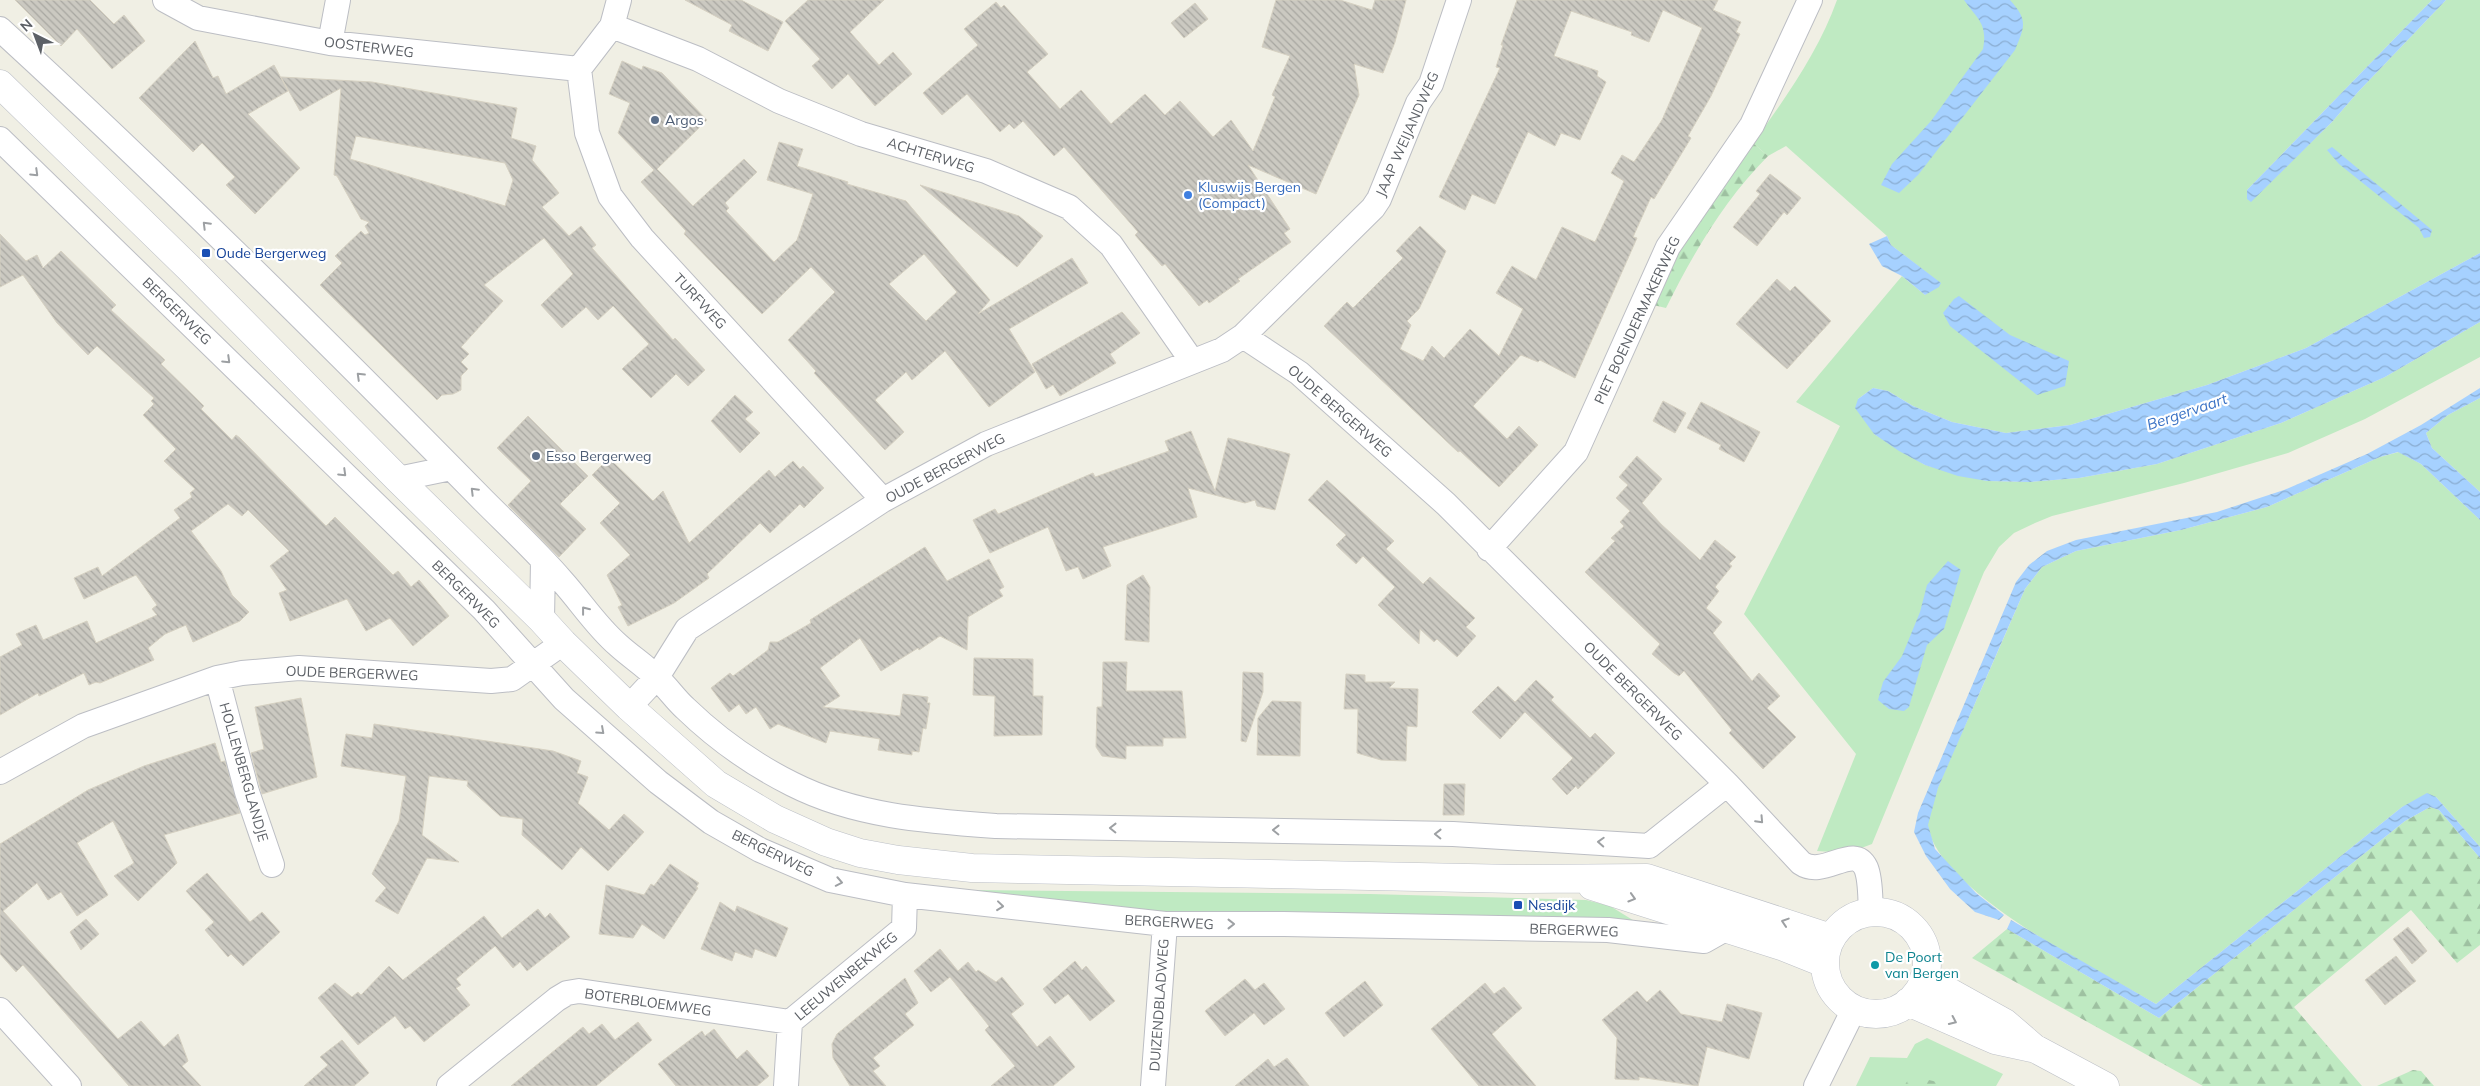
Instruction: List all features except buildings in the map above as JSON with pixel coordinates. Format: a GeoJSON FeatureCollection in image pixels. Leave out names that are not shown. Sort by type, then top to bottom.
{"type":"FeatureCollection","features":[{"type":"Feature","properties":{"kind":"main road"},"geometry":{"type":"LineString","coordinates":[[0,84],[189,268],[398,479],[542,620],[563,644],[629,707],[716,784],[754,807],[826,842],[898,860],[972,868],[1569,880],[1647,878],[1828,951]]}},
{"type":"Feature","properties":{"kind":"main road"},"geometry":{"type":"LineString","coordinates":[[1569,880],[1784,947],[1828,951]]}},
{"type":"Feature","properties":{"kind":"main road"},"geometry":{"type":"LineString","coordinates":[[1871,912],[1888,913],[1903,920],[1915,930],[1924,945],[1926,961],[1924,978],[1918,991],[1908,1002],[1896,1010],[1882,1013],[1868,1013],[1854,1009],[1839,998],[1828,982],[1828,951],[1841,925],[1855,916],[1871,912]]}},
{"type":"Feature","properties":{"kind":"main road"},"geometry":{"type":"LineString","coordinates":[[1924,978],[2005,1023],[2034,1048],[2105,1086]]}},
{"type":"Feature","properties":{"kind":"main road"},"geometry":{"type":"LineString","coordinates":[[1908,1002],[1995,1040],[2034,1048]]}},
{"type":"Feature","properties":{"kind":"street","name":"OOSTERWEG"},"geometry":{"type":"LineString","coordinates":[[165,0],[198,18],[330,43],[579,69]]}},
{"type":"Feature","properties":{"kind":"street"},"geometry":{"type":"LineString","coordinates":[[330,43],[338,0]]}},
{"type":"Feature","properties":{"kind":"street"},"geometry":{"type":"LineString","coordinates":[[579,69],[612,26],[619,0]]}},
{"type":"Feature","properties":{"kind":"street","name":"JAAP WEIJANDWEG"},"geometry":{"type":"LineString","coordinates":[[1243,336],[1373,208],[1379,199],[1418,103],[1431,84],[1459,0]]}},
{"type":"Feature","properties":{"kind":"street","name":"PIET BOENDERMAKERWEG"},"geometry":{"type":"LineString","coordinates":[[1489,549],[1576,452],[1668,247],[1752,125],[1810,0]]}},
{"type":"Feature","properties":{"kind":"street","name":"ACHTERWEG"},"geometry":{"type":"LineString","coordinates":[[612,26],[698,59],[779,101],[861,134],[986,171],[1069,207],[1111,245],[1192,361]]}},
{"type":"Feature","properties":{"kind":"street"},"geometry":{"type":"LineString","coordinates":[[0,29],[108,128],[451,468],[563,581],[589,616],[618,646],[657,677],[684,707],[706,726],[749,758],[790,784],[830,800],[891,815],[937,822],[996,826],[1453,834],[1649,846],[1726,784]]}},
{"type":"Feature","properties":{"kind":"street","name":"TURFWEG"},"geometry":{"type":"LineString","coordinates":[[579,69],[587,133],[610,196],[642,238],[883,500]]}},
{"type":"Feature","properties":{"kind":"street","name":"BERGERWEG"},"geometry":{"type":"LineString","coordinates":[[0,139],[484,610],[564,699],[658,782],[711,822],[760,850],[830,880],[906,895],[1165,924],[1284,924],[1608,930],[1704,941],[1726,928]]}},
{"type":"Feature","properties":{"kind":"street","name":"OUDE BERGERWEG"},"geometry":{"type":"LineString","coordinates":[[629,707],[657,677],[687,629],[883,500],[986,444],[1222,350],[1243,336],[1299,373],[1446,504],[1726,784],[1796,858],[1809,869],[1821,868],[1848,858],[1860,862],[1866,868],[1871,912]]}},
{"type":"Feature","properties":{"kind":"street"},"geometry":{"type":"LineString","coordinates":[[398,479],[451,468]]}},
{"type":"Feature","properties":{"kind":"street"},"geometry":{"type":"LineString","coordinates":[[542,620],[543,561]]}},
{"type":"Feature","properties":{"kind":"street","name":"OUDE BERGERWEG"},"geometry":{"type":"LineString","coordinates":[[0,772],[83,726],[217,678],[242,672],[294,668],[491,681],[512,679],[563,644]]}},
{"type":"Feature","properties":{"kind":"street","name":"HOLLENBERGLANDJE"},"geometry":{"type":"LineString","coordinates":[[217,678],[247,792],[272,865]]}},
{"type":"Feature","properties":{"kind":"street","name":"LEEUWENBEKWEG"},"geometry":{"type":"LineString","coordinates":[[786,1086],[790,1022],[904,928],[906,895]]}},
{"type":"Feature","properties":{"kind":"street","name":"DUIZENDBLADWEG"},"geometry":{"type":"LineString","coordinates":[[1153,1086],[1165,924]]}},
{"type":"Feature","properties":{"kind":"street","name":"BOTERBLOEMWEG"},"geometry":{"type":"LineString","coordinates":[[449,1086],[567,993],[579,991],[790,1022]]}},
{"type":"Feature","properties":{"kind":"street"},"geometry":{"type":"LineString","coordinates":[[1816,1086],[1854,1009]]}},
{"type":"Feature","properties":{"kind":"street"},"geometry":{"type":"LineString","coordinates":[[0,1010],[68,1086]]}},
{"type":"Feature","properties":{"kind":"green space"},"geometry":{"type":"Polygon","coordinates":[[[1837,0],[2432,0],[2247,190],[2251,201],[2332,122],[2446,0],[2480,0],[2480,253],[2306,348],[2207,385],[2070,425],[2006,433],[1952,422],[1913,406],[1888,391],[1873,388],[1858,399],[1874,434],[1925,465],[1987,481],[2030,482],[2079,478],[2157,464],[2281,423],[2385,377],[2480,322],[2480,357],[2365,419],[2288,453],[2184,483],[2052,516],[2014,533],[1999,547],[1984,572],[1872,844],[1848,853],[1817,851],[1856,754],[1744,614],[1840,426],[1796,402],[1902,276],[1925,295],[1940,283],[1891,245],[1887,236],[1786,146],[1768,156],[1753,143],[1789,92],[1811,56],[1830,19],[1837,0]]]}},
{"type":"Feature","properties":{"kind":"green space"},"geometry":{"type":"Polygon","coordinates":[[[1753,143],[1768,156],[1737,191],[1711,228],[1666,308],[1649,304],[1685,242],[1753,143]]]}},
{"type":"Feature","properties":{"kind":"green space"},"geometry":{"type":"Polygon","coordinates":[[[2480,398],[2480,492],[2432,448],[2426,433],[2448,415],[2480,398]]]}},
{"type":"Feature","properties":{"kind":"green space"},"geometry":{"type":"Polygon","coordinates":[[[2399,452],[2421,464],[2480,520],[2480,847],[2436,797],[2402,807],[2156,1004],[2062,951],[1990,902],[1960,877],[1938,851],[1928,826],[1930,810],[2025,589],[2042,567],[2076,551],[2181,530],[2267,507],[2380,457],[2399,452]]]}},
{"type":"Feature","properties":{"kind":"green space"},"geometry":{"type":"Polygon","coordinates":[[[2430,807],[2439,810],[2480,858],[2480,945],[2457,963],[2411,910],[2294,1007],[2362,1086],[2203,1086],[1972,958],[2007,929],[2159,1018],[2405,821],[2430,807]]]}},
{"type":"Feature","properties":{"kind":"green space"},"geometry":{"type":"Polygon","coordinates":[[[972,890],[1370,894],[1586,900],[1610,906],[1636,922],[1227,916],[1151,912],[972,890]]]}},
{"type":"Feature","properties":{"kind":"green space"},"geometry":{"type":"Polygon","coordinates":[[[1927,1038],[2003,1074],[1996,1086],[1856,1086],[1870,1057],[1907,1058],[1915,1044],[1927,1038]]]}},
{"type":"Feature","properties":{"kind":"green space"},"geometry":{"type":"Polygon","coordinates":[[[2413,1070],[2421,1071],[2434,1086],[2377,1086],[2413,1070]]]}},
{"type":"Feature","properties":{"kind":"green space"},"geometry":{"type":"Polygon","coordinates":[[[1911,1076],[1942,1083],[1940,1086],[1904,1086],[1911,1076]]]}},
{"type":"Feature","properties":{"kind":"water"},"geometry":{"type":"Polygon","coordinates":[[[1964,0],[2010,0],[2022,18],[2023,29],[2021,35],[2015,50],[1918,175],[1899,193],[1881,185],[1892,164],[1931,121],[1983,49],[1983,27],[1964,0]]]}},
{"type":"Feature","properties":{"kind":"water"},"geometry":{"type":"Polygon","coordinates":[[[2432,0],[2446,0],[2332,122],[2251,202],[2247,199],[2247,190],[2432,0]]]}},
{"type":"Feature","properties":{"kind":"water"},"geometry":{"type":"Polygon","coordinates":[[[2332,147],[2432,230],[2430,237],[2424,238],[2419,228],[2339,164],[2327,150],[2332,147]]]}},
{"type":"Feature","properties":{"kind":"water"},"geometry":{"type":"Polygon","coordinates":[[[1887,236],[1891,245],[1941,283],[1939,287],[1925,295],[1902,276],[1882,266],[1869,244],[1887,236]]]}},
{"type":"Feature","properties":{"kind":"water","name":"Bergervaart"},"geometry":{"type":"Polygon","coordinates":[[[2480,253],[2480,322],[2385,377],[2281,423],[2157,464],[2079,478],[2030,482],[1987,481],[1958,476],[1925,465],[1899,451],[1874,434],[1855,408],[1858,399],[1873,388],[1888,391],[1913,406],[1952,422],[2006,433],[2070,425],[2207,385],[2306,348],[2480,253]]]}},
{"type":"Feature","properties":{"kind":"water"},"geometry":{"type":"Polygon","coordinates":[[[1959,296],[2010,335],[2069,361],[2065,386],[2037,395],[1950,326],[1943,313],[1954,299],[1959,296]]]}},
{"type":"Feature","properties":{"kind":"water"},"geometry":{"type":"Polygon","coordinates":[[[2480,388],[2480,398],[2448,415],[2426,433],[2432,448],[2480,492],[2480,520],[2421,464],[2398,452],[2380,457],[2267,507],[2181,530],[2076,551],[2042,567],[2025,589],[1938,788],[1928,825],[1935,849],[1976,893],[2004,915],[1999,920],[1975,912],[1950,889],[1926,856],[1914,832],[1918,813],[2016,582],[2029,565],[2047,551],[2076,540],[2217,512],[2284,490],[2367,454],[2421,425],[2480,388]]]}},
{"type":"Feature","properties":{"kind":"water"},"geometry":{"type":"Polygon","coordinates":[[[1948,561],[1961,570],[1944,629],[1927,645],[1909,707],[1904,711],[1889,709],[1878,700],[1883,682],[1902,656],[1920,612],[1927,585],[1948,561]]]}},
{"type":"Feature","properties":{"kind":"water"},"geometry":{"type":"Polygon","coordinates":[[[2427,793],[2436,797],[2480,847],[2480,858],[2439,810],[2430,807],[2405,821],[2159,1018],[2007,929],[2011,920],[2156,1004],[2402,807],[2427,793]]]}},
{"type":"Feature","properties":{"kind":"place","name":"Argos"},"geometry":{"type":"Point","coordinates":[655,120]}},
{"type":"Feature","properties":{"kind":"place","name":"Kluswijs Bergen (Compact)"},"geometry":{"type":"Point","coordinates":[1188,195]}},
{"type":"Feature","properties":{"kind":"place","name":"Oude Bergerweg"},"geometry":{"type":"Point","coordinates":[206,253]}},
{"type":"Feature","properties":{"kind":"place","name":"Esso Bergerweg"},"geometry":{"type":"Point","coordinates":[536,456]}},
{"type":"Feature","properties":{"kind":"place","name":"Nesdijk"},"geometry":{"type":"Point","coordinates":[1518,905]}},
{"type":"Feature","properties":{"kind":"place","name":"De Poort van Bergen"},"geometry":{"type":"Point","coordinates":[1875,965]}}]}
